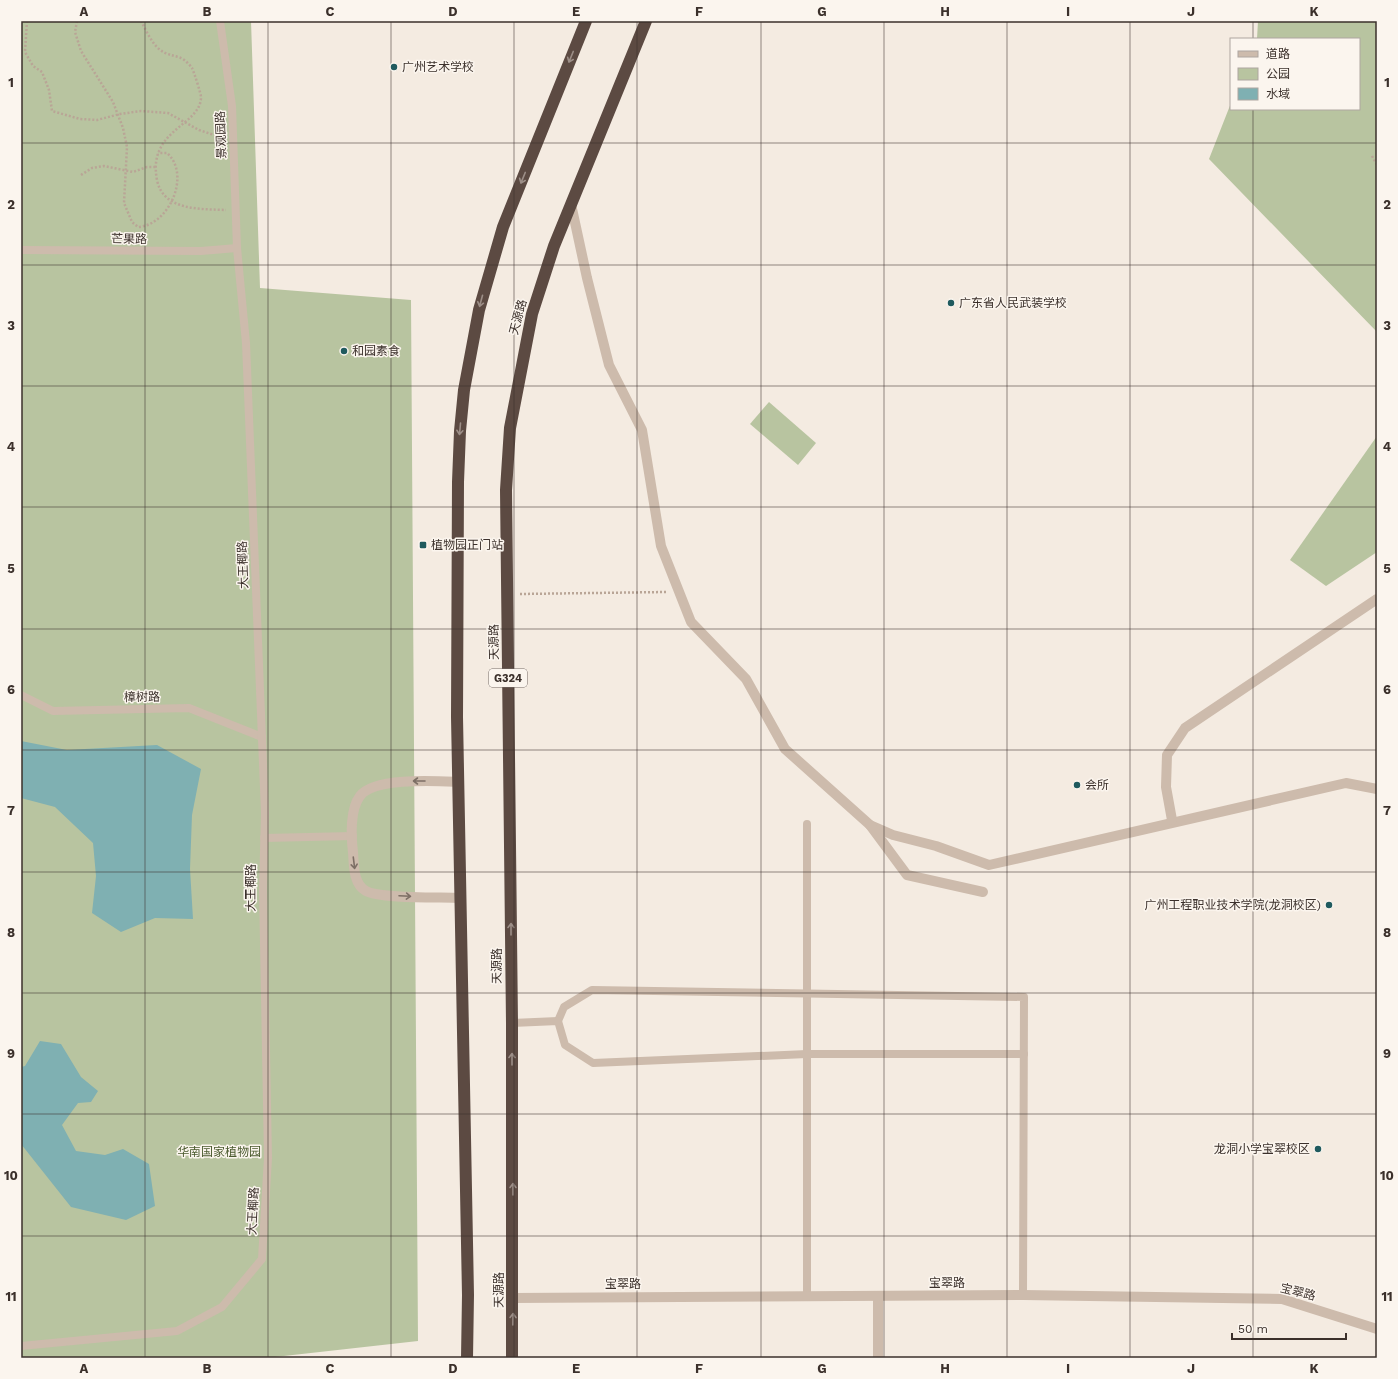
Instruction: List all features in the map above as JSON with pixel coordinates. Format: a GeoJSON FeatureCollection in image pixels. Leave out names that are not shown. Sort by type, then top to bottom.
{"type":"FeatureCollection","features":[{"type":"Feature","properties":{"kind":"highway"},"geometry":{"type":"LineString","coordinates":[[467,1358],[468,1287],[458,782],[458,482],[460,431],[464,390],[479,310],[503,227],[586,21]]}},
{"type":"Feature","properties":{"kind":"highway","name":"天源路"},"geometry":{"type":"LineString","coordinates":[[512,1358],[512,1023],[506,490],[510,428],[532,314],[554,246],[646,21]]}},
{"type":"Feature","properties":{"kind":"street"},"geometry":{"type":"LineString","coordinates":[[571,204],[586,278],[609,365],[642,430],[661,546],[691,622],[746,679],[785,749],[870,826],[907,875],[983,892]]}},
{"type":"Feature","properties":{"kind":"street"},"geometry":{"type":"LineString","coordinates":[[1172,820],[1166,787],[1167,755],[1185,728],[1377,599]]}},
{"type":"Feature","properties":{"kind":"street"},"geometry":{"type":"LineString","coordinates":[[458,782],[405,781],[374,788],[361,795],[356,805],[353,836],[356,878],[366,891],[405,896],[460,898]]}},
{"type":"Feature","properties":{"kind":"street"},"geometry":{"type":"LineString","coordinates":[[870,826],[893,835],[936,846],[988,865],[1346,783],[1377,789]]}},
{"type":"Feature","properties":{"kind":"street","name":"宝翠路"},"geometry":{"type":"LineString","coordinates":[[513,1298],[807,1295],[1023,1295],[1282,1299],[1377,1329]]}},
{"type":"Feature","properties":{"kind":"street"},"geometry":{"type":"LineString","coordinates":[[878,1296],[878,1358]]}},
{"type":"Feature","properties":{"kind":"lane","name":"景观园路"},"geometry":{"type":"LineString","coordinates":[[220,21],[232,106],[237,248]]}},
{"type":"Feature","properties":{"kind":"lane","name":"芒果路"},"geometry":{"type":"LineString","coordinates":[[21,250],[201,251],[237,248]]}},
{"type":"Feature","properties":{"kind":"lane","name":"大王椰路"},"geometry":{"type":"LineString","coordinates":[[21,1346],[177,1331],[222,1307],[262,1259],[268,1158],[263,889],[265,812],[246,351],[237,248]]}},
{"type":"Feature","properties":{"kind":"lane","name":"樟树路"},"geometry":{"type":"LineString","coordinates":[[21,695],[53,711],[189,708],[262,737]]}},
{"type":"Feature","properties":{"kind":"lane"},"geometry":{"type":"LineString","coordinates":[[807,824],[807,1295]]}},
{"type":"Feature","properties":{"kind":"lane"},"geometry":{"type":"LineString","coordinates":[[264,838],[353,836]]}},
{"type":"Feature","properties":{"kind":"lane"},"geometry":{"type":"LineString","coordinates":[[1023,1295],[1024,1054],[1024,997],[807,995],[592,990],[564,1008],[558,1021],[565,1045],[593,1063],[807,1054],[1024,1054]]}},
{"type":"Feature","properties":{"kind":"lane"},"geometry":{"type":"LineString","coordinates":[[512,1023],[558,1021]]}},
{"type":"Feature","properties":{"kind":"path"},"geometry":{"type":"LineString","coordinates":[[27,21],[25,52],[33,66],[42,72],[49,90],[52,111],[80,119],[97,120],[141,111],[168,113],[184,122],[214,135],[233,134]]}},
{"type":"Feature","properties":{"kind":"path"},"geometry":{"type":"LineString","coordinates":[[77,21],[75,32],[81,51],[113,102],[117,115],[124,128],[127,147],[127,170],[124,203],[132,222],[138,227],[148,226],[159,220],[172,202],[178,184],[174,158],[167,153],[158,153]]}},
{"type":"Feature","properties":{"kind":"path"},"geometry":{"type":"LineString","coordinates":[[141,21],[159,49],[170,56],[182,58],[192,68],[201,96],[199,108],[168,136],[158,153],[156,167],[159,188],[172,202],[179,206],[236,211]]}},
{"type":"Feature","properties":{"kind":"path"},"geometry":{"type":"LineString","coordinates":[[1372,156],[1377,165]]}},
{"type":"Feature","properties":{"kind":"path"},"geometry":{"type":"LineString","coordinates":[[81,175],[92,168],[104,166],[133,172],[147,167],[156,167]]}},
{"type":"Feature","properties":{"kind":"path"},"geometry":{"type":"LineString","coordinates":[[507,594],[679,592]]}},
{"type":"Feature","properties":{"kind":"green space","name":"华南国家植物园"},"geometry":{"type":"Polygon","coordinates":[[[21,21],[251,21],[260,288],[411,300],[418,1341],[266,1358],[21,1358],[21,21]]]}},
{"type":"Feature","properties":{"kind":"green space"},"geometry":{"type":"Polygon","coordinates":[[[1258,21],[1377,21],[1377,332],[1209,159],[1230,106],[1230,110],[1360,110],[1360,38],[1257,38],[1258,21]]]}},
{"type":"Feature","properties":{"kind":"green space"},"geometry":{"type":"Polygon","coordinates":[[[769,402],[816,443],[798,465],[750,424],[769,402]]]}},
{"type":"Feature","properties":{"kind":"green space"},"geometry":{"type":"Polygon","coordinates":[[[1377,436],[1377,552],[1326,586],[1290,560],[1377,436]]]}},
{"type":"Feature","properties":{"kind":"water"},"geometry":{"type":"Polygon","coordinates":[[[21,741],[67,750],[157,745],[201,769],[192,815],[190,869],[193,919],[155,918],[121,932],[92,913],[96,876],[93,843],[55,807],[21,798],[21,741]]]}},
{"type":"Feature","properties":{"kind":"water"},"geometry":{"type":"Polygon","coordinates":[[[40,1041],[61,1044],[81,1077],[98,1091],[91,1102],[78,1103],[62,1125],[76,1151],[105,1155],[123,1149],[149,1164],[155,1206],[126,1220],[71,1207],[21,1144],[21,1067],[25,1066],[40,1041]]]}},
{"type":"Feature","properties":{"kind":"place","name":"广州艺术学校"},"geometry":{"type":"Point","coordinates":[394,67]}},
{"type":"Feature","properties":{"kind":"place","name":"广东省人民武装学校"},"geometry":{"type":"Point","coordinates":[951,303]}},
{"type":"Feature","properties":{"kind":"place","name":"和园素食"},"geometry":{"type":"Point","coordinates":[344,351]}},
{"type":"Feature","properties":{"kind":"place","name":"植物园正门站"},"geometry":{"type":"Point","coordinates":[423,545]}},
{"type":"Feature","properties":{"kind":"place","name":"会所"},"geometry":{"type":"Point","coordinates":[1077,785]}},
{"type":"Feature","properties":{"kind":"place","name":"广州工程职业技术学院(龙洞校区)"},"geometry":{"type":"Point","coordinates":[1329,905]}},
{"type":"Feature","properties":{"kind":"place","name":"龙洞小学宝翠校区"},"geometry":{"type":"Point","coordinates":[1318,1149]}}]}
